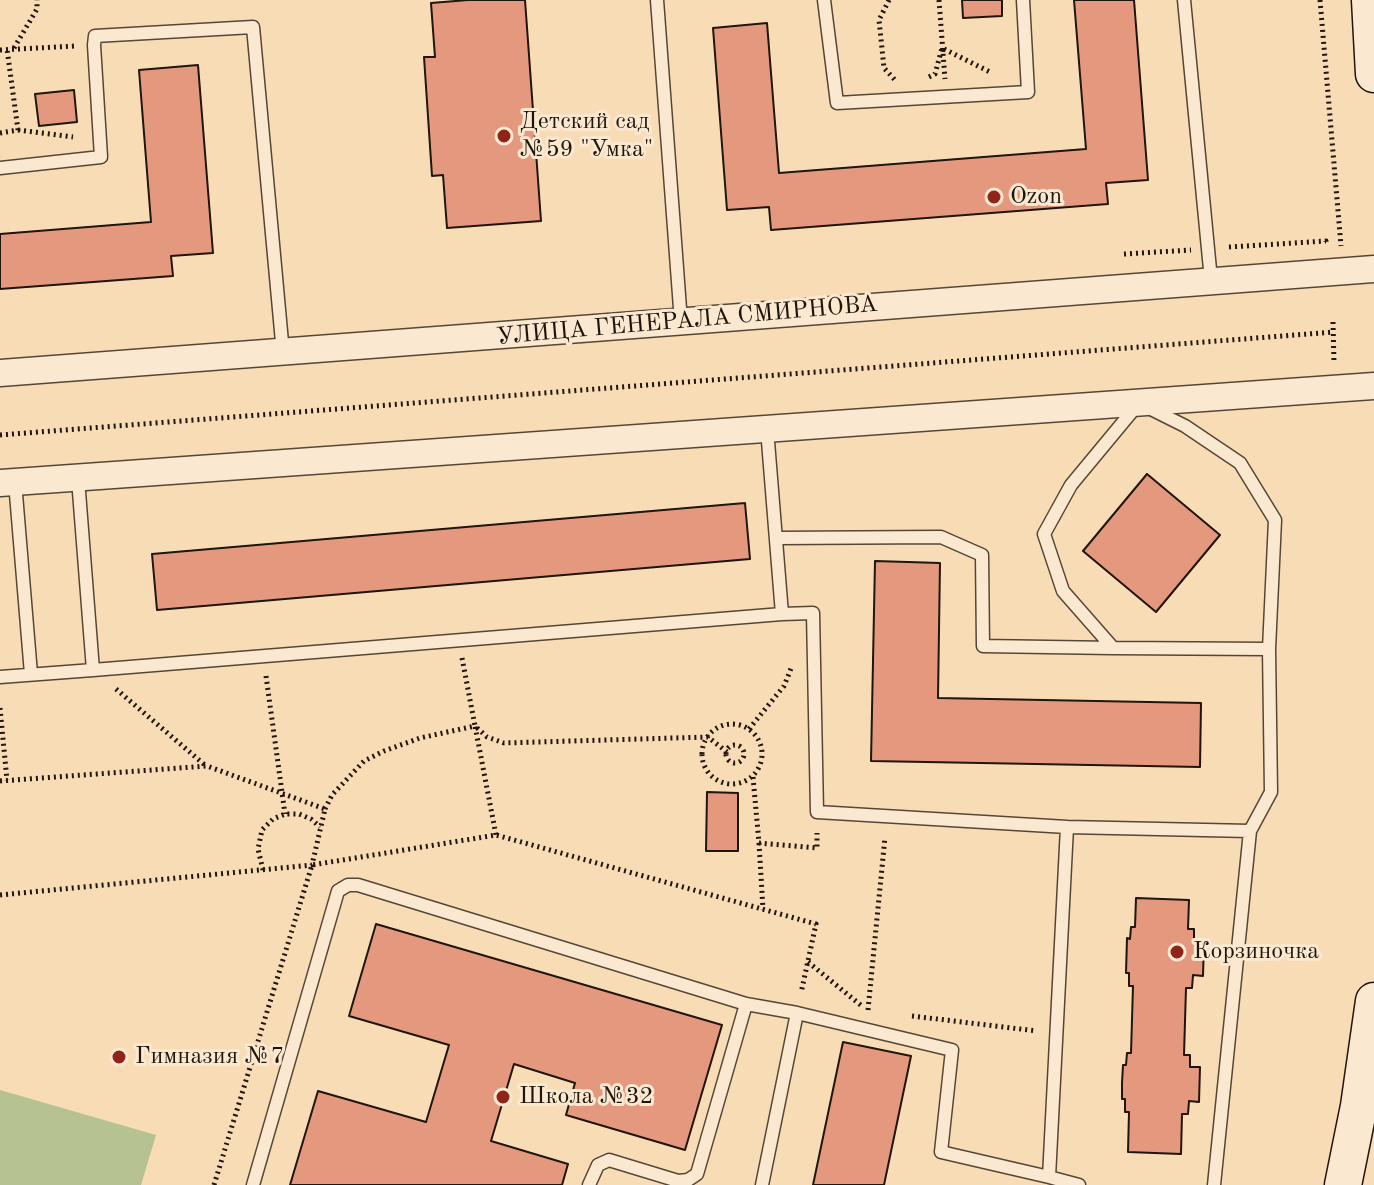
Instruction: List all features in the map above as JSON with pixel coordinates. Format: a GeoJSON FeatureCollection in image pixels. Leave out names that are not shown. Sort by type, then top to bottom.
{"type":"FeatureCollection","features":[{"type":"Feature","properties":{"kind":"main road"},"geometry":{"type":"LineString","coordinates":[[1370,0],[1374,74]]}},
{"type":"Feature","properties":{"kind":"main road"},"geometry":{"type":"LineString","coordinates":[[1343,1185],[1359,1106],[1374,1001]]}},
{"type":"Feature","properties":{"kind":"street","name":"УЛИЦА ГЕНЕРАЛА СМИРНОВА"},"geometry":{"type":"LineString","coordinates":[[0,373],[1374,269]]}},
{"type":"Feature","properties":{"kind":"street"},"geometry":{"type":"LineString","coordinates":[[8,483],[1374,386]]}},
{"type":"Feature","properties":{"kind":"lane"},"geometry":{"type":"LineString","coordinates":[[657,0],[681,322]]}},
{"type":"Feature","properties":{"kind":"lane"},"geometry":{"type":"LineString","coordinates":[[824,0],[837,103],[1028,92],[1023,0]]}},
{"type":"Feature","properties":{"kind":"lane"},"geometry":{"type":"LineString","coordinates":[[1184,0],[1211,280]]}},
{"type":"Feature","properties":{"kind":"lane"},"geometry":{"type":"LineString","coordinates":[[0,168],[101,157],[95,36],[253,27],[283,353]]}},
{"type":"Feature","properties":{"kind":"lane"},"geometry":{"type":"LineString","coordinates":[[1113,648],[1063,591],[1044,534],[1071,485],[1139,403],[1185,426],[1240,463],[1275,520],[1269,649],[1271,792],[1250,831],[1214,1185]]}},
{"type":"Feature","properties":{"kind":"lane"},"geometry":{"type":"LineString","coordinates":[[767,429],[782,614]]}},
{"type":"Feature","properties":{"kind":"lane"},"geometry":{"type":"LineString","coordinates":[[78,479],[93,670]]}},
{"type":"Feature","properties":{"kind":"lane"},"geometry":{"type":"LineString","coordinates":[[8,483],[31,674]]}},
{"type":"Feature","properties":{"kind":"lane"},"geometry":{"type":"LineString","coordinates":[[776,538],[941,537],[982,555],[983,646],[1269,649]]}},
{"type":"Feature","properties":{"kind":"lane"},"geometry":{"type":"LineString","coordinates":[[0,677],[813,613],[817,812],[1067,827],[1250,831]]}},
{"type":"Feature","properties":{"kind":"lane"},"geometry":{"type":"LineString","coordinates":[[1049,1177],[1067,827]]}},
{"type":"Feature","properties":{"kind":"lane"},"geometry":{"type":"LineString","coordinates":[[253,1185],[338,891],[348,885],[358,885],[746,1004],[952,1050],[941,1152],[1079,1185]]}},
{"type":"Feature","properties":{"kind":"lane"},"geometry":{"type":"LineString","coordinates":[[589,1185],[598,1165],[609,1160],[678,1181],[688,1180],[697,1174],[746,1004]]}},
{"type":"Feature","properties":{"kind":"lane"},"geometry":{"type":"LineString","coordinates":[[762,1185],[797,1013]]}},
{"type":"Feature","properties":{"kind":"path"},"geometry":{"type":"LineString","coordinates":[[18,130],[7,49],[37,9],[37,0]]}},
{"type":"Feature","properties":{"kind":"path"},"geometry":{"type":"LineString","coordinates":[[889,0],[879,20],[884,68],[896,81],[905,84]]}},
{"type":"Feature","properties":{"kind":"path"},"geometry":{"type":"LineString","coordinates":[[939,0],[946,97]]}},
{"type":"Feature","properties":{"kind":"path"},"geometry":{"type":"LineString","coordinates":[[1320,0],[1342,249]]}},
{"type":"Feature","properties":{"kind":"path"},"geometry":{"type":"LineString","coordinates":[[7,49],[94,45]]}},
{"type":"Feature","properties":{"kind":"path"},"geometry":{"type":"LineString","coordinates":[[924,80],[935,74],[942,48]]}},
{"type":"Feature","properties":{"kind":"path"},"geometry":{"type":"LineString","coordinates":[[942,48],[1028,92]]}},
{"type":"Feature","properties":{"kind":"path"},"geometry":{"type":"LineString","coordinates":[[0,133],[18,130],[100,141]]}},
{"type":"Feature","properties":{"kind":"path"},"geometry":{"type":"LineString","coordinates":[[1333,322],[1333,373]]}},
{"type":"Feature","properties":{"kind":"path"},"geometry":{"type":"LineString","coordinates":[[0,435],[1334,332]]}},
{"type":"Feature","properties":{"kind":"path"},"geometry":{"type":"LineString","coordinates":[[749,729],[784,686],[813,613]]}},
{"type":"Feature","properties":{"kind":"path"},"geometry":{"type":"LineString","coordinates":[[459,641],[496,835]]}},
{"type":"Feature","properties":{"kind":"path"},"geometry":{"type":"LineString","coordinates":[[263,657],[285,814]]}},
{"type":"Feature","properties":{"kind":"path"},"geometry":{"type":"LineString","coordinates":[[93,670],[207,766],[325,809]]}},
{"type":"Feature","properties":{"kind":"path"},"geometry":{"type":"LineString","coordinates":[[0,708],[3,781],[207,766]]}},
{"type":"Feature","properties":{"kind":"path"},"geometry":{"type":"LineString","coordinates":[[731,724],[749,729],[756,735],[763,752],[762,761],[753,777],[735,785],[725,784],[709,774],[702,756],[708,737],[714,730],[731,724]]}},
{"type":"Feature","properties":{"kind":"path"},"geometry":{"type":"LineString","coordinates":[[475,726],[487,737],[504,743],[708,737],[727,752]]}},
{"type":"Feature","properties":{"kind":"path"},"geometry":{"type":"LineString","coordinates":[[0,895],[312,865],[325,809],[332,795],[364,761],[420,738],[475,726]]}},
{"type":"Feature","properties":{"kind":"path"},"geometry":{"type":"LineString","coordinates":[[753,777],[763,909]]}},
{"type":"Feature","properties":{"kind":"path"},"geometry":{"type":"LineString","coordinates":[[759,843],[817,848],[817,812]]}},
{"type":"Feature","properties":{"kind":"path"},"geometry":{"type":"LineString","coordinates":[[263,870],[258,849],[262,830],[273,819],[285,814],[299,814],[321,828]]}},
{"type":"Feature","properties":{"kind":"path"},"geometry":{"type":"LineString","coordinates":[[808,962],[868,1011],[887,816]]}},
{"type":"Feature","properties":{"kind":"path"},"geometry":{"type":"LineString","coordinates":[[900,1015],[1056,1034]]}},
{"type":"Feature","properties":{"kind":"green space"},"geometry":{"type":"Polygon","coordinates":[[[0,1090],[156,1135],[141,1185],[0,1185],[0,1090]]]}},
{"type":"Feature","properties":{"kind":"building"},"geometry":{"type":"Polygon","coordinates":[[[525,0],[541,221],[447,228],[443,175],[432,176],[424,57],[435,57],[431,3],[525,0]]]}},
{"type":"Feature","properties":{"kind":"building"},"geometry":{"type":"Polygon","coordinates":[[[962,0],[1002,0],[1002,16],[963,18],[962,0]]]}},
{"type":"Feature","properties":{"kind":"building"},"geometry":{"type":"Polygon","coordinates":[[[1074,0],[1134,0],[1148,180],[1106,183],[1108,204],[771,230],[769,207],[727,210],[713,28],[767,23],[779,173],[1086,149],[1074,0]]]}},
{"type":"Feature","properties":{"kind":"building"},"geometry":{"type":"Polygon","coordinates":[[[198,65],[213,253],[171,256],[173,276],[0,289],[0,234],[151,222],[139,70],[198,65]]]}},
{"type":"Feature","properties":{"kind":"building"},"geometry":{"type":"Polygon","coordinates":[[[74,90],[77,122],[39,126],[35,94],[74,90]]]}},
{"type":"Feature","properties":{"kind":"building"},"geometry":{"type":"Polygon","coordinates":[[[1147,474],[1220,535],[1156,612],[1083,551],[1147,474]]]}},
{"type":"Feature","properties":{"kind":"building"},"geometry":{"type":"Polygon","coordinates":[[[745,503],[750,559],[157,610],[152,554],[745,503]]]}},
{"type":"Feature","properties":{"kind":"building"},"geometry":{"type":"Polygon","coordinates":[[[875,561],[940,563],[938,698],[1201,703],[1200,767],[871,761],[875,561]]]}},
{"type":"Feature","properties":{"kind":"building"},"geometry":{"type":"Polygon","coordinates":[[[707,792],[738,793],[738,851],[706,851],[707,792]]]}},
{"type":"Feature","properties":{"kind":"building"},"geometry":{"type":"Polygon","coordinates":[[[1136,898],[1189,900],[1188,929],[1194,929],[1194,941],[1204,941],[1203,976],[1193,975],[1192,988],[1186,988],[1184,1055],[1190,1055],[1190,1067],[1200,1067],[1199,1102],[1189,1101],[1188,1114],[1182,1114],[1181,1154],[1128,1152],[1129,1112],[1125,1112],[1122,1083],[1123,1065],[1126,1065],[1127,1053],[1131,1053],[1133,986],[1129,986],[1129,973],[1126,973],[1127,938],[1130,939],[1131,927],[1135,927],[1136,898]]]}},
{"type":"Feature","properties":{"kind":"building","name":"Школа №32"},"geometry":{"type":"Polygon","coordinates":[[[376,924],[722,1025],[685,1150],[566,1115],[575,1083],[514,1064],[491,1141],[568,1164],[562,1185],[290,1185],[318,1091],[426,1122],[449,1045],[349,1016],[376,924]]]}},
{"type":"Feature","properties":{"kind":"building"},"geometry":{"type":"Polygon","coordinates":[[[843,1042],[911,1056],[884,1185],[813,1185],[843,1042]]]}},
{"type":"Feature","properties":{"kind":"place","name":"Детский сад №59 \"Умка\""},"geometry":{"type":"Point","coordinates":[504,136]}},
{"type":"Feature","properties":{"kind":"place","name":"Ozon"},"geometry":{"type":"Point","coordinates":[994,197]}},
{"type":"Feature","properties":{"kind":"place","name":"Корзиночка"},"geometry":{"type":"Point","coordinates":[1177,952]}},
{"type":"Feature","properties":{"kind":"place","name":"Гимназия №7"},"geometry":{"type":"Point","coordinates":[119,1057]}},
{"type":"Feature","properties":{"kind":"place","name":"Школа №32"},"geometry":{"type":"Point","coordinates":[503,1097]}}]}
